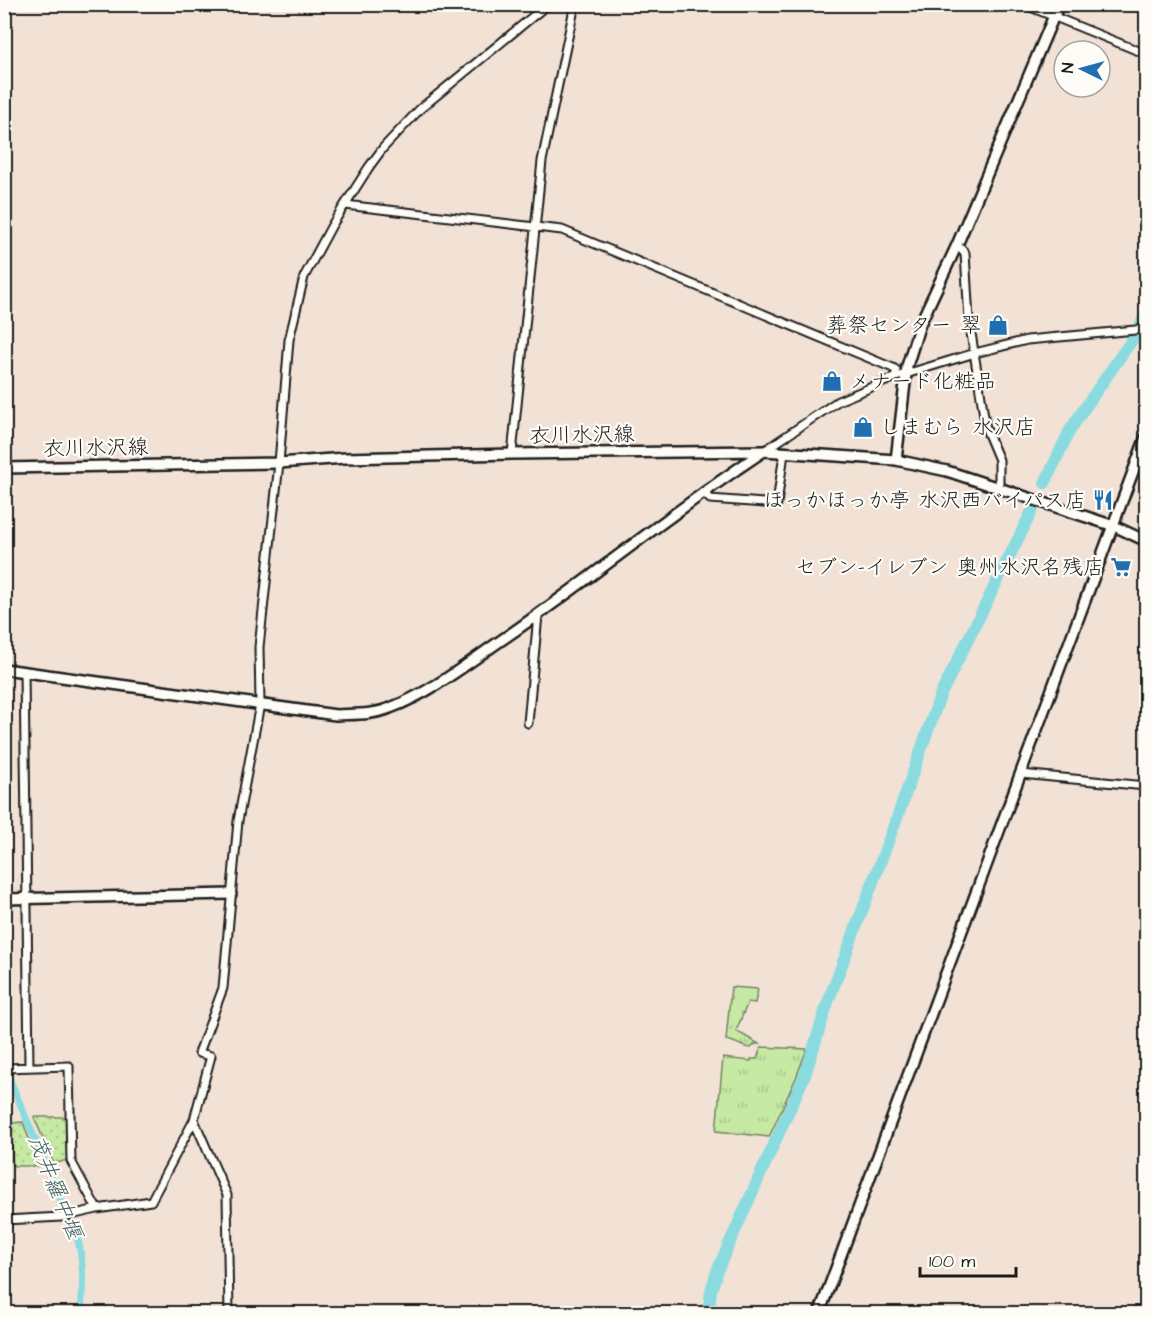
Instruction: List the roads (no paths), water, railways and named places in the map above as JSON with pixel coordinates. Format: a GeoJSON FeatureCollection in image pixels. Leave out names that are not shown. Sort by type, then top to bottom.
{"type":"FeatureCollection","features":[{"type":"Feature","properties":{"kind":"street"},"geometry":{"type":"LineString","coordinates":[[4,1220],[36,1220],[68,1216],[151,1201],[194,1120],[211,1056],[199,1053],[222,988],[238,821],[260,704],[259,647],[279,463],[289,340],[304,277],[345,205],[383,148],[420,109],[548,4]]}},
{"type":"Feature","properties":{"kind":"street"},"geometry":{"type":"LineString","coordinates":[[512,454],[542,161],[575,4]]}},
{"type":"Feature","properties":{"kind":"street"},"geometry":{"type":"LineString","coordinates":[[1023,4],[1146,54]]}},
{"type":"Feature","properties":{"kind":"street"},"geometry":{"type":"LineString","coordinates":[[896,460],[901,377],[920,324],[957,245],[1059,4]]}},
{"type":"Feature","properties":{"kind":"street"},"geometry":{"type":"LineString","coordinates":[[345,205],[553,228],[893,368],[901,377]]}},
{"type":"Feature","properties":{"kind":"street"},"geometry":{"type":"LineString","coordinates":[[957,245],[965,253],[967,301],[986,429],[999,460],[999,487]]}},
{"type":"Feature","properties":{"kind":"street"},"geometry":{"type":"LineString","coordinates":[[4,669],[336,715],[361,714],[389,709],[437,685],[538,615],[703,492],[838,401],[901,377],[975,353],[1028,340],[1146,329]]}},
{"type":"Feature","properties":{"kind":"street"},"geometry":{"type":"LineString","coordinates":[[819,1314],[1146,438]]}},
{"type":"Feature","properties":{"kind":"street","name":"衣川水沢線"},"geometry":{"type":"LineString","coordinates":[[4,468],[279,463],[345,458],[512,454],[764,451],[896,460],[947,471],[1114,526],[1146,541]]}},
{"type":"Feature","properties":{"kind":"street"},"geometry":{"type":"LineString","coordinates":[[703,492],[710,499],[777,504],[784,453]]}},
{"type":"Feature","properties":{"kind":"street"},"geometry":{"type":"LineString","coordinates":[[528,723],[538,615]]}},
{"type":"Feature","properties":{"kind":"street"},"geometry":{"type":"LineString","coordinates":[[24,671],[29,1067]]}},
{"type":"Feature","properties":{"kind":"street"},"geometry":{"type":"LineString","coordinates":[[1021,774],[1146,786]]}},
{"type":"Feature","properties":{"kind":"street"},"geometry":{"type":"LineString","coordinates":[[4,899],[231,894]]}},
{"type":"Feature","properties":{"kind":"street"},"geometry":{"type":"LineString","coordinates":[[7,1068],[69,1066],[71,1161],[97,1209]]}},
{"type":"Feature","properties":{"kind":"street"},"geometry":{"type":"LineString","coordinates":[[194,1120],[227,1195],[229,1314]]}},
{"type":"Feature","properties":{"kind":"waterway"},"geometry":{"type":"LineString","coordinates":[[1141,324],[1146,313]]}},
{"type":"Feature","properties":{"kind":"waterway"},"geometry":{"type":"LineString","coordinates":[[1045,483],[1069,432],[1136,334]]}},
{"type":"Feature","properties":{"kind":"waterway"},"geometry":{"type":"LineString","coordinates":[[708,1314],[717,1271],[805,1075],[828,1002],[940,696],[1033,509]]}},
{"type":"Feature","properties":{"kind":"waterway","name":"茂井羅中堰"},"geometry":{"type":"LineString","coordinates":[[4,1066],[78,1240],[82,1277],[81,1314]]}},
{"type":"Feature","properties":{"kind":"place","name":"葬祭センター 翠"},"geometry":{"type":"Point","coordinates":[998,325]}},
{"type":"Feature","properties":{"kind":"place","name":"メナード化粧品"},"geometry":{"type":"Point","coordinates":[832,381]}},
{"type":"Feature","properties":{"kind":"place","name":"しまむら 水沢店"},"geometry":{"type":"Point","coordinates":[863,427]}},
{"type":"Feature","properties":{"kind":"place","name":"ほっかほっか亭 水沢西バイパス店"},"geometry":{"type":"Point","coordinates":[1103,500]}},
{"type":"Feature","properties":{"kind":"place","name":"セブン-イレブン 奥州水沢名残店"},"geometry":{"type":"Point","coordinates":[1121,567]}}]}
